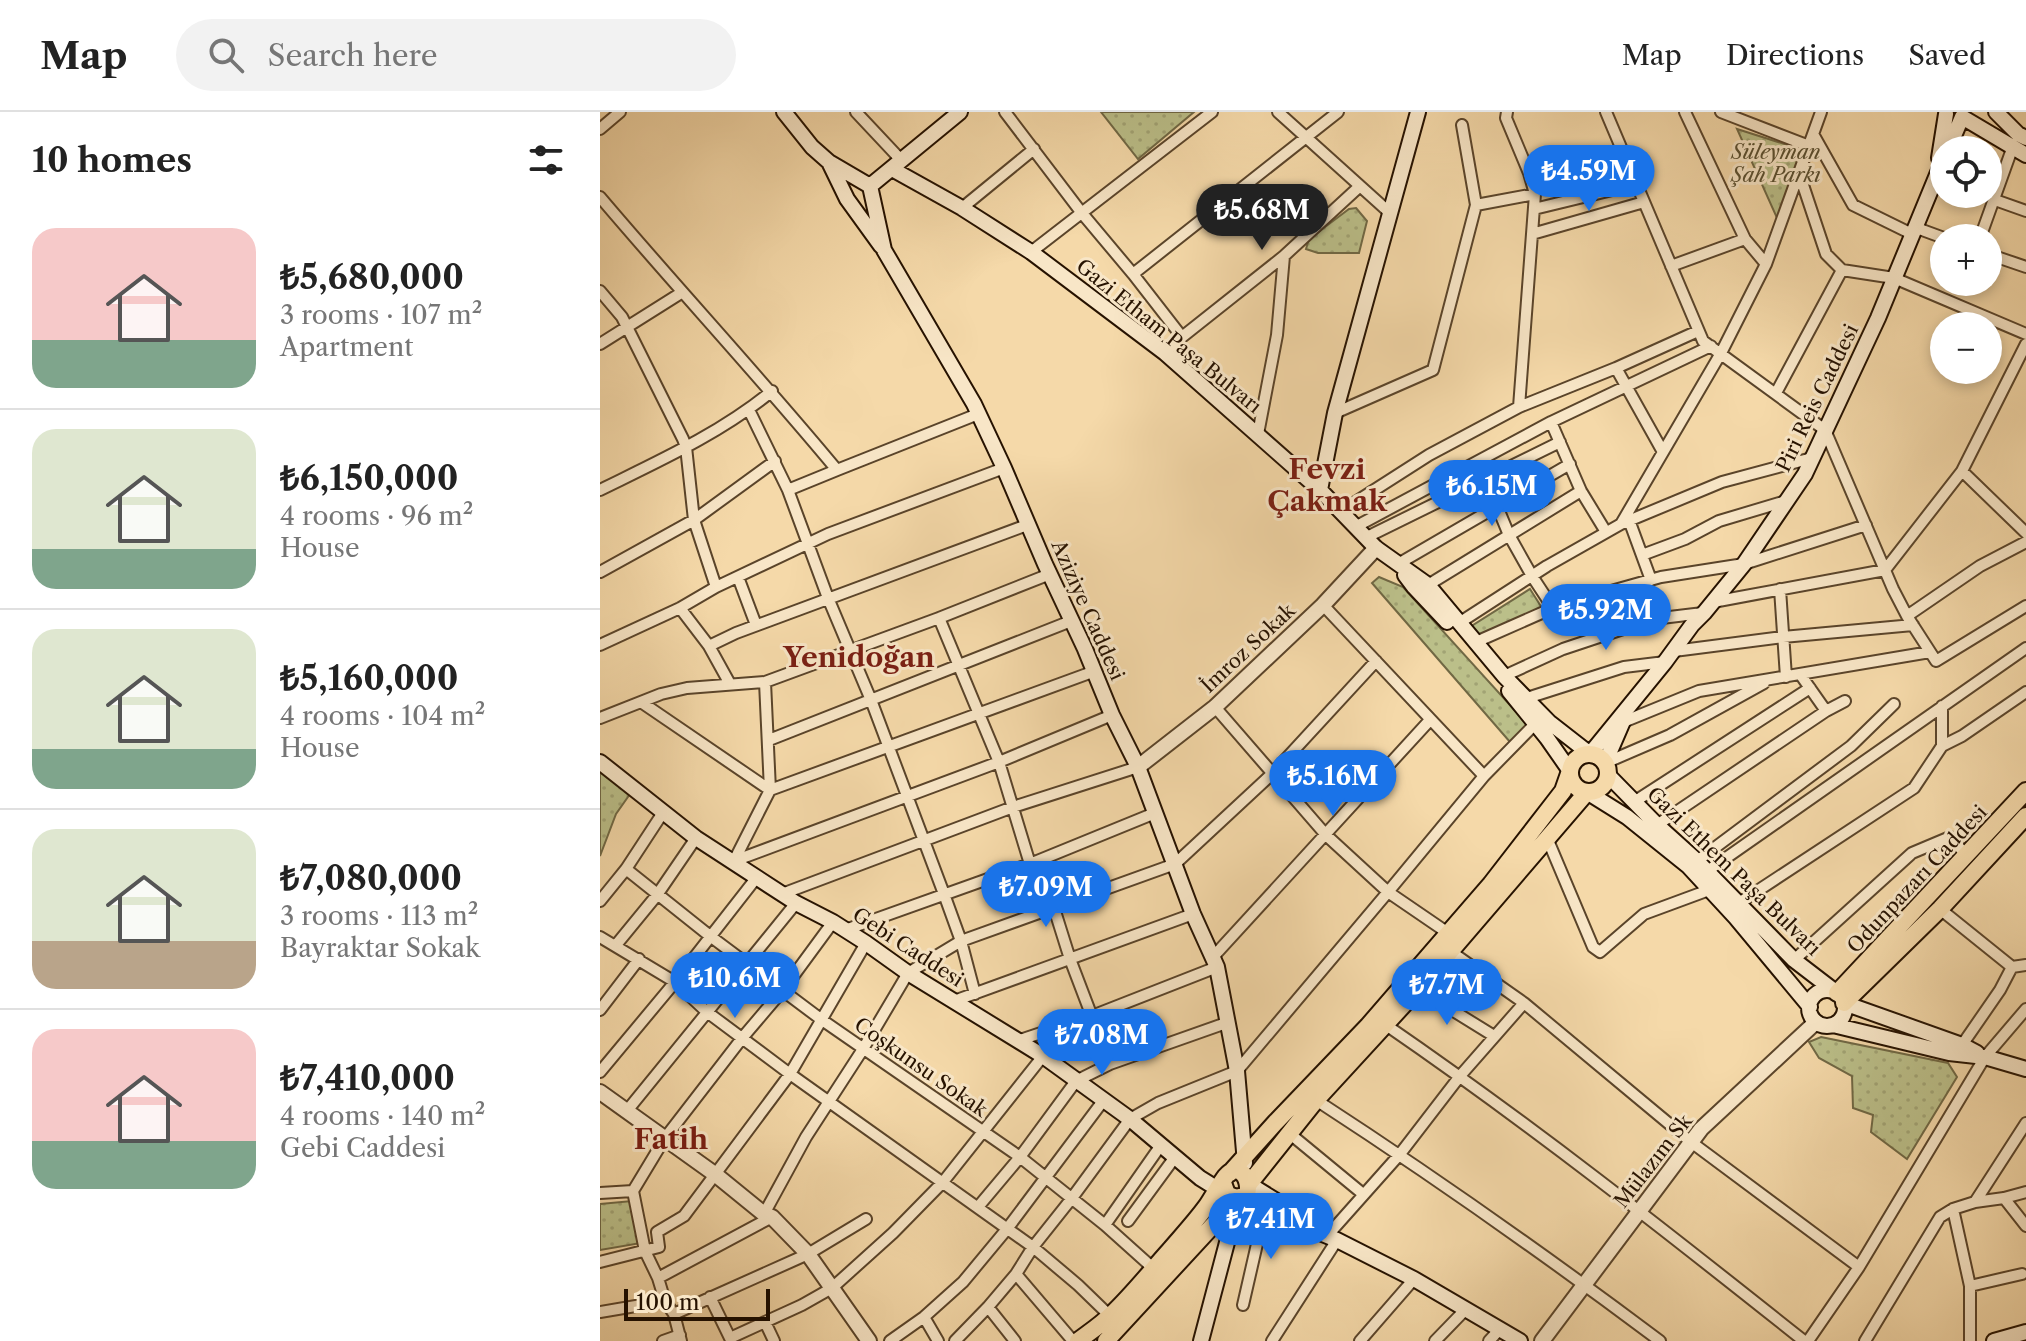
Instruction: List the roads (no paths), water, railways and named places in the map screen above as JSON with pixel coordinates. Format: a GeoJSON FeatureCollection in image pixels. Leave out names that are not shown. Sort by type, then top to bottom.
{"type":"FeatureCollection","features":[{"type":"Feature","properties":{"kind":"main road"},"geometry":{"type":"LineString","coordinates":[[784,112],[812,147],[829,162],[870,186],[960,112]]}},
{"type":"Feature","properties":{"kind":"main road"},"geometry":{"type":"LineString","coordinates":[[1320,490],[1335,413],[1418,112]]}},
{"type":"Feature","properties":{"kind":"main road"},"geometry":{"type":"LineString","coordinates":[[1996,112],[2026,138]]}},
{"type":"Feature","properties":{"kind":"main road"},"geometry":{"type":"LineString","coordinates":[[1942,136],[1945,113],[1952,117],[1967,114],[2019,152]]}},
{"type":"Feature","properties":{"kind":"main road"},"geometry":{"type":"LineString","coordinates":[[1955,136],[1967,114]]}},
{"type":"Feature","properties":{"kind":"main road"},"geometry":{"type":"LineString","coordinates":[[829,162],[847,199],[884,250]]}},
{"type":"Feature","properties":{"kind":"main road","name":"Gazi Etham Paşa Bulvarı"},"geometry":{"type":"LineString","coordinates":[[897,165],[1031,252],[1165,353],[1320,490],[1398,564]]}},
{"type":"Feature","properties":{"kind":"main road","name":"Aziziye Caddesi"},"geometry":{"type":"LineString","coordinates":[[870,186],[884,250],[978,414],[1004,468],[1112,715],[1138,767],[1193,914],[1215,962],[1237,1071],[1243,1157]]}},
{"type":"Feature","properties":{"kind":"main road","name":"Piri Reis Caddesi"},"geometry":{"type":"LineString","coordinates":[[1590,754],[1625,715],[1692,625],[1744,564],[1805,474],[1878,318],[1930,192]]}},
{"type":"Feature","properties":{"kind":"main road","name":"İmroz Sokak"},"geometry":{"type":"LineString","coordinates":[[1138,767],[1215,707],[1323,605],[1367,537]]}},
{"type":"Feature","properties":{"kind":"main road"},"geometry":{"type":"LineString","coordinates":[[1398,564],[1428,585],[1504,676],[1549,722],[1590,754]]}},
{"type":"Feature","properties":{"kind":"main road"},"geometry":{"type":"LineString","coordinates":[[1398,564],[1414,587],[1482,659],[1536,723],[1570,771],[1572,783],[1587,792]]}},
{"type":"Feature","properties":{"kind":"main road","name":"Piri Reis Caddesi"},"geometry":{"type":"LineString","coordinates":[[1606,769],[1625,715]]}},
{"type":"Feature","properties":{"kind":"main road"},"geometry":{"type":"LineString","coordinates":[[1076,1341],[1110,1316],[1200,1216],[1232,1185],[1289,1133],[1587,792],[1603,785],[1606,769],[1596,755],[1584,754],[1574,760],[1563,791],[1491,884],[1368,1026],[1243,1157],[1232,1185],[1201,1341]]}},
{"type":"Feature","properties":{"kind":"main road","name":"Gebi Caddesi"},"geometry":{"type":"LineString","coordinates":[[600,762],[696,838],[1043,1056],[1130,1119],[1200,1178],[1232,1185],[1296,1213],[1303,1226]]}},
{"type":"Feature","properties":{"kind":"main road","name":"Gazi Ethem Paşa Bulvarı"},"geometry":{"type":"LineString","coordinates":[[1606,769],[1634,802],[1794,960],[1840,998],[1962,1045],[1985,1057]]}},
{"type":"Feature","properties":{"kind":"main road","name":"Odunpazarı Caddesi"},"geometry":{"type":"LineString","coordinates":[[1840,998],[1926,897],[2026,791]]}},
{"type":"Feature","properties":{"kind":"main road","name":"Gazi Ethem Paşa Bulvarı"},"geometry":{"type":"LineString","coordinates":[[1587,792],[1627,817],[1688,866],[1810,1007]]}},
{"type":"Feature","properties":{"kind":"main road","name":"Odunpazarı Caddesi"},"geometry":{"type":"LineString","coordinates":[[1840,998],[1940,909],[2026,816]]}},
{"type":"Feature","properties":{"kind":"main road"},"geometry":{"type":"LineString","coordinates":[[1831,991],[1840,998],[1844,1014],[1838,1023],[1827,1026],[1816,1022],[1810,1007],[1820,993],[1831,991]]}},
{"type":"Feature","properties":{"kind":"main road","name":"Mülazım Sk"},"geometry":{"type":"LineString","coordinates":[[1542,1341],[1701,1129],[1816,1022]]}},
{"type":"Feature","properties":{"kind":"main road","name":"Gazi Ethem Paşa Bulvarı"},"geometry":{"type":"LineString","coordinates":[[1833,1025],[1949,1053],[1985,1057],[2026,1069]]}},
{"type":"Feature","properties":{"kind":"main road"},"geometry":{"type":"LineString","coordinates":[[600,1092],[768,1216],[808,1254],[869,1341]]}},
{"type":"Feature","properties":{"kind":"main road"},"geometry":{"type":"LineString","coordinates":[[1106,1341],[1232,1185]]}},
{"type":"Feature","properties":{"kind":"main road","name":"Gebi Caddesi"},"geometry":{"type":"LineString","coordinates":[[1232,1185],[1292,1224],[1332,1238],[1414,1279],[1520,1341]]}},
{"type":"Feature","properties":{"kind":"main road"},"geometry":{"type":"LineString","coordinates":[[1994,1341],[2017,1336]]}},
{"type":"Feature","properties":{"kind":"street"},"geometry":{"type":"LineString","coordinates":[[600,129],[620,112]]}},
{"type":"Feature","properties":{"kind":"street"},"geometry":{"type":"LineString","coordinates":[[856,112],[897,165]]}},
{"type":"Feature","properties":{"kind":"street"},"geometry":{"type":"LineString","coordinates":[[1005,112],[1182,337]]}},
{"type":"Feature","properties":{"kind":"street"},"geometry":{"type":"LineString","coordinates":[[1031,252],[1212,112]]}},
{"type":"Feature","properties":{"kind":"street"},"geometry":{"type":"LineString","coordinates":[[1278,112],[1390,213]]}},
{"type":"Feature","properties":{"kind":"street"},"geometry":{"type":"LineString","coordinates":[[1133,274],[1338,112]]}},
{"type":"Feature","properties":{"kind":"street"},"geometry":{"type":"LineString","coordinates":[[1507,112],[1506,118],[1535,194],[1519,407]]}},
{"type":"Feature","properties":{"kind":"street"},"geometry":{"type":"LineString","coordinates":[[1606,112],[1703,341],[1825,430],[1885,570],[1910,620],[1936,661],[2026,606]]}},
{"type":"Feature","properties":{"kind":"street"},"geometry":{"type":"LineString","coordinates":[[1685,112],[1745,239],[1766,264]]}},
{"type":"Feature","properties":{"kind":"street"},"geometry":{"type":"LineString","coordinates":[[1721,112],[1809,146]]}},
{"type":"Feature","properties":{"kind":"street"},"geometry":{"type":"LineString","coordinates":[[1625,522],[1721,353],[1766,264],[1821,112]]}},
{"type":"Feature","properties":{"kind":"street"},"geometry":{"type":"LineString","coordinates":[[1335,413],[1433,370],[1476,205],[1462,125]]}},
{"type":"Feature","properties":{"kind":"street"},"geometry":{"type":"LineString","coordinates":[[1813,134],[1853,205],[1930,234]]}},
{"type":"Feature","properties":{"kind":"street"},"geometry":{"type":"LineString","coordinates":[[962,208],[1034,149]]}},
{"type":"Feature","properties":{"kind":"street"},"geometry":{"type":"LineString","coordinates":[[2002,186],[2019,152]]}},
{"type":"Feature","properties":{"kind":"street"},"geometry":{"type":"LineString","coordinates":[[1799,173],[1826,254],[1842,270],[1894,278],[2026,334]]}},
{"type":"Feature","properties":{"kind":"street"},"geometry":{"type":"LineString","coordinates":[[1534,209],[1637,184]]}},
{"type":"Feature","properties":{"kind":"street"},"geometry":{"type":"LineString","coordinates":[[1165,353],[1284,256],[1360,186]]}},
{"type":"Feature","properties":{"kind":"street"},"geometry":{"type":"LineString","coordinates":[[1476,205],[1535,194]]}},
{"type":"Feature","properties":{"kind":"street"},"geometry":{"type":"LineString","coordinates":[[600,197],[681,293],[772,391],[837,470]]}},
{"type":"Feature","properties":{"kind":"street"},"geometry":{"type":"LineString","coordinates":[[1532,234],[1644,202]]}},
{"type":"Feature","properties":{"kind":"street"},"geometry":{"type":"LineString","coordinates":[[2002,202],[2026,211]]}},
{"type":"Feature","properties":{"kind":"street"},"geometry":{"type":"LineString","coordinates":[[1671,266],[1745,239]]}},
{"type":"Feature","properties":{"kind":"street"},"geometry":{"type":"LineString","coordinates":[[1258,434],[1277,335],[1284,256]]}},
{"type":"Feature","properties":{"kind":"street"},"geometry":{"type":"LineString","coordinates":[[2002,259],[2026,267]]}},
{"type":"Feature","properties":{"kind":"street"},"geometry":{"type":"LineString","coordinates":[[1776,393],[1842,270]]}},
{"type":"Feature","properties":{"kind":"street"},"geometry":{"type":"LineString","coordinates":[[600,291],[622,317],[686,447],[694,520],[716,587]]}},
{"type":"Feature","properties":{"kind":"street"},"geometry":{"type":"LineString","coordinates":[[600,344],[681,293]]}},
{"type":"Feature","properties":{"kind":"street"},"geometry":{"type":"LineString","coordinates":[[1340,512],[1429,455],[1519,407],[1698,331]]}},
{"type":"Feature","properties":{"kind":"street"},"geometry":{"type":"LineString","coordinates":[[1504,676],[1563,649],[1653,619],[1780,589],[1885,570],[1962,471],[2026,344]]}},
{"type":"Feature","properties":{"kind":"street"},"geometry":{"type":"LineString","coordinates":[[1367,537],[1551,422],[1711,346]]}},
{"type":"Feature","properties":{"kind":"street"},"geometry":{"type":"LineString","coordinates":[[1616,368],[1663,452]]}},
{"type":"Feature","properties":{"kind":"street"},"geometry":{"type":"LineString","coordinates":[[600,490],[686,447],[749,410],[772,391]]}},
{"type":"Feature","properties":{"kind":"street"},"geometry":{"type":"LineString","coordinates":[[749,410],[788,490],[828,598],[871,700],[961,941],[975,994]]}},
{"type":"Feature","properties":{"kind":"street"},"geometry":{"type":"LineString","coordinates":[[788,490],[978,414]]}},
{"type":"Feature","properties":{"kind":"street"},"geometry":{"type":"LineString","coordinates":[[1551,422],[1581,491],[1606,532]]}},
{"type":"Feature","properties":{"kind":"street"},"geometry":{"type":"LineString","coordinates":[[1367,537],[1560,442]]}},
{"type":"Feature","properties":{"kind":"street"},"geometry":{"type":"LineString","coordinates":[[1459,623],[1625,522],[1722,482],[1812,458]]}},
{"type":"Feature","properties":{"kind":"street"},"geometry":{"type":"LineString","coordinates":[[600,572],[694,520],[775,461]]}},
{"type":"Feature","properties":{"kind":"street"},"geometry":{"type":"LineString","coordinates":[[1398,564],[1570,464]]}},
{"type":"Feature","properties":{"kind":"street"},"geometry":{"type":"LineString","coordinates":[[600,645],[828,534],[1004,468]]}},
{"type":"Feature","properties":{"kind":"street"},"geometry":{"type":"LineString","coordinates":[[1962,471],[2026,533]]}},
{"type":"Feature","properties":{"kind":"street"},"geometry":{"type":"LineString","coordinates":[[1480,479],[1532,576],[1553,608]]}},
{"type":"Feature","properties":{"kind":"street"},"geometry":{"type":"LineString","coordinates":[[1428,585],[1581,491]]}},
{"type":"Feature","properties":{"kind":"street"},"geometry":{"type":"LineString","coordinates":[[1642,555],[1685,539],[1719,521],[1786,501]]}},
{"type":"Feature","properties":{"kind":"street"},"geometry":{"type":"LineString","coordinates":[[1625,522],[1651,580]]}},
{"type":"Feature","properties":{"kind":"street"},"geometry":{"type":"LineString","coordinates":[[709,646],[756,625],[1027,525]]}},
{"type":"Feature","properties":{"kind":"street"},"geometry":{"type":"LineString","coordinates":[[1476,642],[1553,608],[1651,580],[1744,564],[1866,525]]}},
{"type":"Feature","properties":{"kind":"street"},"geometry":{"type":"LineString","coordinates":[[1527,698],[1624,667],[1670,656],[1910,620],[1980,566],[2026,542]]}},
{"type":"Feature","properties":{"kind":"street"},"geometry":{"type":"LineString","coordinates":[[600,718],[661,694],[687,688],[765,682],[1050,574]]}},
{"type":"Feature","properties":{"kind":"street"},"geometry":{"type":"LineString","coordinates":[[738,577],[756,625]]}},
{"type":"Feature","properties":{"kind":"street"},"geometry":{"type":"LineString","coordinates":[[1780,589],[1786,677]]}},
{"type":"Feature","properties":{"kind":"street"},"geometry":{"type":"LineString","coordinates":[[1323,605],[1484,776]]}},
{"type":"Feature","properties":{"kind":"street"},"geometry":{"type":"LineString","coordinates":[[680,608],[709,646],[730,684]]}},
{"type":"Feature","properties":{"kind":"street"},"geometry":{"type":"LineString","coordinates":[[939,618],[999,762],[1030,864],[1054,908],[1110,1064]]}},
{"type":"Feature","properties":{"kind":"street"},"geometry":{"type":"LineString","coordinates":[[769,740],[1071,621]]}},
{"type":"Feature","properties":{"kind":"street"},"geometry":{"type":"LineString","coordinates":[[1702,866],[2026,648]]}},
{"type":"Feature","properties":{"kind":"street"},"geometry":{"type":"LineString","coordinates":[[1625,715],[1699,691],[1930,652]]}},
{"type":"Feature","properties":{"kind":"street"},"geometry":{"type":"LineString","coordinates":[[658,1278],[768,1216],[806,1137],[908,973],[961,941],[1175,864],[1272,774],[1376,661]]}},
{"type":"Feature","properties":{"kind":"street"},"geometry":{"type":"LineString","coordinates":[[770,790],[1095,671]]}},
{"type":"Feature","properties":{"kind":"street"},"geometry":{"type":"LineString","coordinates":[[1800,674],[1826,711]]}},
{"type":"Feature","properties":{"kind":"street"},"geometry":{"type":"LineString","coordinates":[[1606,769],[1771,679]]}},
{"type":"Feature","properties":{"kind":"street"},"geometry":{"type":"LineString","coordinates":[[734,861],[770,790],[765,682]]}},
{"type":"Feature","properties":{"kind":"street"},"geometry":{"type":"LineString","coordinates":[[1634,802],[1810,688]]}},
{"type":"Feature","properties":{"kind":"street"},"geometry":{"type":"LineString","coordinates":[[1739,903],[1914,788],[1942,746],[1962,736],[2026,692]]}},
{"type":"Feature","properties":{"kind":"street"},"geometry":{"type":"LineString","coordinates":[[1657,825],[1845,701]]}},
{"type":"Feature","properties":{"kind":"street"},"geometry":{"type":"LineString","coordinates":[[641,702],[770,790]]}},
{"type":"Feature","properties":{"kind":"street"},"geometry":{"type":"LineString","coordinates":[[1702,866],[1851,746],[1894,704]]}},
{"type":"Feature","properties":{"kind":"street"},"geometry":{"type":"LineString","coordinates":[[1942,706],[1942,746]]}},
{"type":"Feature","properties":{"kind":"street"},"geometry":{"type":"LineString","coordinates":[[1215,707],[1326,835],[1388,892],[1448,933]]}},
{"type":"Feature","properties":{"kind":"street"},"geometry":{"type":"LineString","coordinates":[[734,861],[999,762],[1112,715]]}},
{"type":"Feature","properties":{"kind":"street"},"geometry":{"type":"LineString","coordinates":[[1017,1041],[1092,1016],[1215,962],[1430,720]]}},
{"type":"Feature","properties":{"kind":"street"},"geometry":{"type":"LineString","coordinates":[[959,1340],[1016,1274],[1130,1119],[1158,1103],[1237,1071],[1484,776],[1536,723]]}},
{"type":"Feature","properties":{"kind":"street"},"geometry":{"type":"LineString","coordinates":[[782,894],[1013,807],[1138,767]]}},
{"type":"Feature","properties":{"kind":"street"},"geometry":{"type":"LineString","coordinates":[[600,901],[626,869],[664,811]]}},
{"type":"Feature","properties":{"kind":"street"},"geometry":{"type":"LineString","coordinates":[[663,1341],[681,1338],[674,1314],[665,1301],[645,1251],[633,1191],[665,1138],[743,1037],[839,926],[1030,864],[1155,813]]}},
{"type":"Feature","properties":{"kind":"street"},"geometry":{"type":"LineString","coordinates":[[1794,960],[1912,853],[1950,837],[1967,856]]}},
{"type":"Feature","properties":{"kind":"street"},"geometry":{"type":"LineString","coordinates":[[616,945],[657,895],[696,838]]}},
{"type":"Feature","properties":{"kind":"street"},"geometry":{"type":"LineString","coordinates":[[1547,838],[1593,947],[1600,952],[1644,914],[1709,890]]}},
{"type":"Feature","properties":{"kind":"street","name":"Coşkunsu Sokak"},"geometry":{"type":"LineString","coordinates":[[626,869],[822,1020],[1020,1157],[1154,1269]]}},
{"type":"Feature","properties":{"kind":"street"},"geometry":{"type":"LineString","coordinates":[[600,1072],[757,877]]}},
{"type":"Feature","properties":{"kind":"street"},"geometry":{"type":"LineString","coordinates":[[626,1112],[796,903]]}},
{"type":"Feature","properties":{"kind":"street"},"geometry":{"type":"LineString","coordinates":[[1940,909],[2012,967],[2026,965]]}},
{"type":"Feature","properties":{"kind":"street"},"geometry":{"type":"LineString","coordinates":[[954,1001],[1193,914]]}},
{"type":"Feature","properties":{"kind":"street"},"geometry":{"type":"LineString","coordinates":[[600,937],[675,982],[707,1012],[790,1074],[1033,1247],[1110,1316]]}},
{"type":"Feature","properties":{"kind":"street"},"geometry":{"type":"LineString","coordinates":[[600,1262],[659,1247],[657,1232],[684,1216],[790,1074],[866,943]]}},
{"type":"Feature","properties":{"kind":"street"},"geometry":{"type":"LineString","coordinates":[[1450,951],[1524,1003],[1691,1142],[1859,1267]]}},
{"type":"Feature","properties":{"kind":"street"},"geometry":{"type":"LineString","coordinates":[[600,1010],[639,959]]}},
{"type":"Feature","properties":{"kind":"street"},"geometry":{"type":"LineString","coordinates":[[1962,1045],[2012,967]]}},
{"type":"Feature","properties":{"kind":"street"},"geometry":{"type":"LineString","coordinates":[[1418,989],[1494,1036]]}},
{"type":"Feature","properties":{"kind":"street"},"geometry":{"type":"LineString","coordinates":[[1272,1341],[1332,1238],[1363,1194],[1400,1154],[1460,1076],[1524,1003]]}},
{"type":"Feature","properties":{"kind":"street"},"geometry":{"type":"LineString","coordinates":[[1386,1025],[1460,1076],[1640,1211],[1806,1341],[1859,1267],[1985,1057],[2026,1009]]}},
{"type":"Feature","properties":{"kind":"street"},"geometry":{"type":"LineString","coordinates":[[978,1207],[1020,1157],[1076,1081],[1110,1064],[1229,1022]]}},
{"type":"Feature","properties":{"kind":"street"},"geometry":{"type":"LineString","coordinates":[[710,1297],[730,1338],[832,1288],[943,1182],[1043,1056]]}},
{"type":"Feature","properties":{"kind":"street"},"geometry":{"type":"LineString","coordinates":[[1316,1100],[1400,1154],[1660,1341]]}},
{"type":"Feature","properties":{"kind":"street"},"geometry":{"type":"LineString","coordinates":[[893,1340],[963,1282],[1103,1101]]}},
{"type":"Feature","properties":{"kind":"street"},"geometry":{"type":"LineString","coordinates":[[1975,1202],[2026,1123]]}},
{"type":"Feature","properties":{"kind":"street"},"geometry":{"type":"LineString","coordinates":[[1289,1133],[1363,1194]]}},
{"type":"Feature","properties":{"kind":"street"},"geometry":{"type":"LineString","coordinates":[[1105,1225],[1161,1145]]}},
{"type":"Feature","properties":{"kind":"street"},"geometry":{"type":"LineString","coordinates":[[1128,1221],[1175,1157]]}},
{"type":"Feature","properties":{"kind":"street"},"geometry":{"type":"LineString","coordinates":[[600,1193],[633,1191]]}},
{"type":"Feature","properties":{"kind":"street"},"geometry":{"type":"LineString","coordinates":[[1865,1341],[1940,1217],[1975,1202],[2026,1192]]}},
{"type":"Feature","properties":{"kind":"street"},"geometry":{"type":"LineString","coordinates":[[2004,1198],[2026,1226]]}},
{"type":"Feature","properties":{"kind":"street"},"geometry":{"type":"LineString","coordinates":[[1243,1305],[1265,1209]]}},
{"type":"Feature","properties":{"kind":"street"},"geometry":{"type":"LineString","coordinates":[[1953,1209],[1970,1286],[1970,1341]]}},
{"type":"Feature","properties":{"kind":"street"},"geometry":{"type":"LineString","coordinates":[[674,1314],[808,1254],[866,1219]]}},
{"type":"Feature","properties":{"kind":"street"},"geometry":{"type":"LineString","coordinates":[[1016,1274],[1076,1341]]}},
{"type":"Feature","properties":{"kind":"street"},"geometry":{"type":"LineString","coordinates":[[1970,1286],[2022,1274]]}},
{"type":"Feature","properties":{"kind":"street"},"geometry":{"type":"LineString","coordinates":[[1360,1341],[1414,1279]]}},
{"type":"Feature","properties":{"kind":"street"},"geometry":{"type":"LineString","coordinates":[[600,1312],[665,1301]]}},
{"type":"Feature","properties":{"kind":"street"},"geometry":{"type":"LineString","coordinates":[[988,1307],[1015,1341]]}},
{"type":"Feature","properties":{"kind":"street"},"geometry":{"type":"LineString","coordinates":[[1435,1341],[1466,1309]]}},
{"type":"Feature","properties":{"kind":"street"},"geometry":{"type":"LineString","coordinates":[[924,1317],[938,1341]]}},
{"type":"Feature","properties":{"kind":"street"},"geometry":{"type":"LineString","coordinates":[[765,1322],[774,1341]]}},
{"type":"Feature","properties":{"kind":"street"},"geometry":{"type":"LineString","coordinates":[[1489,1341],[1500,1329]]}},
{"type":"Feature","properties":{"kind":"district","name":"Fevzi Çakmak"},"geometry":{"type":"Point","coordinates":[1327,485]}},
{"type":"Feature","properties":{"kind":"district","name":"Yenidoğan"},"geometry":{"type":"Point","coordinates":[859,657]}},
{"type":"Feature","properties":{"kind":"district","name":"Fatih"},"geometry":{"type":"Point","coordinates":[671,1139]}},
{"type":"Feature","properties":{"kind":"park label","name":"Süleyman Şah Parkı"},"geometry":{"type":"Point","coordinates":[1776,164]}}]}
